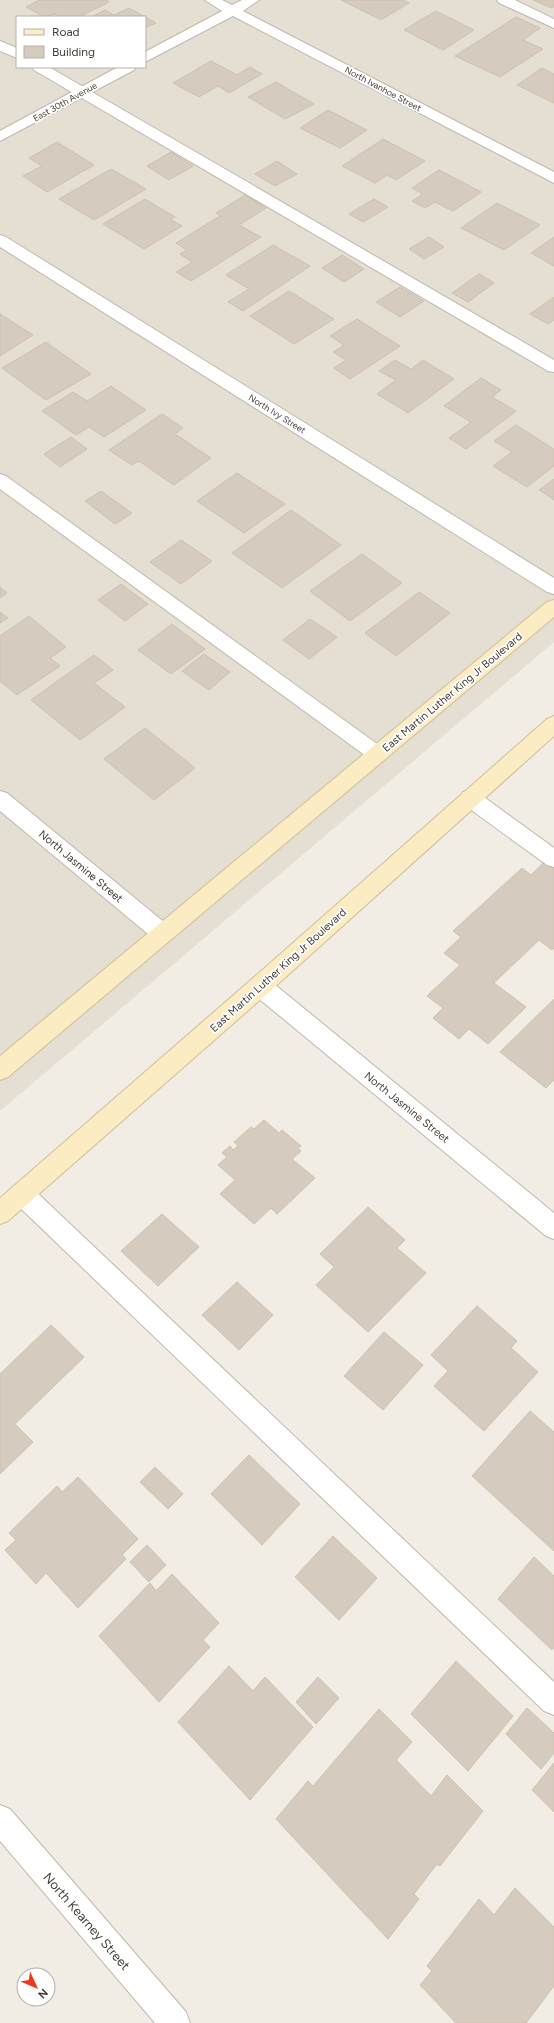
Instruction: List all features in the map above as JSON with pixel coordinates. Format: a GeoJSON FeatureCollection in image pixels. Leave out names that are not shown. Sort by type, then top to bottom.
{"type":"FeatureCollection","features":[{"type":"Feature","properties":{"kind":"main road","name":"East Martin Luther King Jr Boulevard"},"geometry":{"type":"LineString","coordinates":[[0,1070],[162,933],[554,607]]}},
{"type":"Feature","properties":{"kind":"main road","name":"East Martin Luther King Jr Boulevard"},"geometry":{"type":"LineString","coordinates":[[0,1213],[260,986],[554,724]]}},
{"type":"Feature","properties":{"kind":"street","name":"North Ivanhoe Street"},"geometry":{"type":"LineString","coordinates":[[212,0],[554,178]]}},
{"type":"Feature","properties":{"kind":"street"},"geometry":{"type":"LineString","coordinates":[[146,57],[252,0]]}},
{"type":"Feature","properties":{"kind":"street"},"geometry":{"type":"LineString","coordinates":[[504,0],[554,24]]}},
{"type":"Feature","properties":{"kind":"street"},"geometry":{"type":"LineString","coordinates":[[0,45],[16,53]]}},
{"type":"Feature","properties":{"kind":"street"},"geometry":{"type":"LineString","coordinates":[[41,68],[554,367]]}},
{"type":"Feature","properties":{"kind":"street","name":"East 30th Avenue"},"geometry":{"type":"LineString","coordinates":[[0,137],[127,68]]}},
{"type":"Feature","properties":{"kind":"street","name":"North Ivy Street"},"geometry":{"type":"LineString","coordinates":[[0,240],[554,587]]}},
{"type":"Feature","properties":{"kind":"street"},"geometry":{"type":"LineString","coordinates":[[0,480],[377,754]]}},
{"type":"Feature","properties":{"kind":"street"},"geometry":{"type":"LineString","coordinates":[[470,798],[554,859]]}},
{"type":"Feature","properties":{"kind":"street","name":"North Jasmine Street"},"geometry":{"type":"LineString","coordinates":[[0,799],[162,933]]}},
{"type":"Feature","properties":{"kind":"street","name":"North Jasmine Street"},"geometry":{"type":"LineString","coordinates":[[260,986],[554,1228]]}},
{"type":"Feature","properties":{"kind":"street"},"geometry":{"type":"LineString","coordinates":[[22,1194],[554,1701]]}},
{"type":"Feature","properties":{"kind":"street","name":"North Kearney Street"},"geometry":{"type":"LineString","coordinates":[[0,1819],[175,2023]]}},
{"type":"Feature","properties":{"kind":"shaded area"},"geometry":{"type":"Polygon","coordinates":[[[0,0],[554,0],[554,642],[0,1111],[0,0]]]}},
{"type":"Feature","properties":{"kind":"building"},"geometry":{"type":"Polygon","coordinates":[[[39,0],[106,0],[109,2],[81,16],[58,16],[55,14],[42,16],[26,7],[39,0]]]}},
{"type":"Feature","properties":{"kind":"building"},"geometry":{"type":"Polygon","coordinates":[[[341,0],[403,0],[409,3],[381,20],[341,0]]]}},
{"type":"Feature","properties":{"kind":"building"},"geometry":{"type":"Polygon","coordinates":[[[533,0],[554,0],[554,7],[551,8],[533,0]]]}},
{"type":"Feature","properties":{"kind":"building"},"geometry":{"type":"Polygon","coordinates":[[[129,8],[143,16],[94,16],[105,10],[114,15],[129,8]]]}},
{"type":"Feature","properties":{"kind":"building"},"geometry":{"type":"Polygon","coordinates":[[[436,11],[474,30],[443,50],[404,30],[436,11]]]}},
{"type":"Feature","properties":{"kind":"building"},"geometry":{"type":"Polygon","coordinates":[[[146,17],[156,23],[146,28],[146,17]]]}},
{"type":"Feature","properties":{"kind":"building"},"geometry":{"type":"Polygon","coordinates":[[[516,17],[540,28],[523,40],[543,49],[500,77],[455,56],[516,17]]]}},
{"type":"Feature","properties":{"kind":"building"},"geometry":{"type":"Polygon","coordinates":[[[211,61],[237,75],[250,67],[262,74],[229,93],[218,86],[199,97],[173,83],[211,61]]]}},
{"type":"Feature","properties":{"kind":"building"},"geometry":{"type":"Polygon","coordinates":[[[542,68],[554,74],[554,103],[517,85],[542,68]]]}},
{"type":"Feature","properties":{"kind":"building"},"geometry":{"type":"Polygon","coordinates":[[[276,82],[314,104],[285,119],[248,97],[276,82]]]}},
{"type":"Feature","properties":{"kind":"building"},"geometry":{"type":"Polygon","coordinates":[[[328,110],[367,130],[340,148],[300,128],[328,110]]]}},
{"type":"Feature","properties":{"kind":"building"},"geometry":{"type":"Polygon","coordinates":[[[383,139],[425,161],[396,180],[387,175],[375,183],[342,166],[383,139]]]}},
{"type":"Feature","properties":{"kind":"building"},"geometry":{"type":"Polygon","coordinates":[[[57,142],[94,165],[47,192],[23,176],[42,166],[29,158],[57,142]]]}},
{"type":"Feature","properties":{"kind":"building"},"geometry":{"type":"Polygon","coordinates":[[[171,152],[193,166],[169,180],[147,166],[171,152]]]}},
{"type":"Feature","properties":{"kind":"building"},"geometry":{"type":"Polygon","coordinates":[[[277,161],[297,174],[275,186],[255,174],[277,161]]]}},
{"type":"Feature","properties":{"kind":"building"},"geometry":{"type":"Polygon","coordinates":[[[111,169],[146,189],[94,220],[59,199],[111,169]]]}},
{"type":"Feature","properties":{"kind":"building"},"geometry":{"type":"Polygon","coordinates":[[[439,170],[481,192],[453,211],[435,202],[425,208],[412,201],[423,194],[412,188],[439,170]]]}},
{"type":"Feature","properties":{"kind":"building"},"geometry":{"type":"Polygon","coordinates":[[[245,195],[266,208],[239,225],[261,237],[191,281],[176,272],[192,262],[180,254],[187,250],[176,243],[220,216],[216,213],[245,195]]]}},
{"type":"Feature","properties":{"kind":"building"},"geometry":{"type":"Polygon","coordinates":[[[145,199],[175,217],[170,219],[182,226],[144,249],[103,224],[145,199]]]}},
{"type":"Feature","properties":{"kind":"building"},"geometry":{"type":"Polygon","coordinates":[[[374,199],[388,207],[363,222],[349,214],[374,199]]]}},
{"type":"Feature","properties":{"kind":"building"},"geometry":{"type":"Polygon","coordinates":[[[497,203],[540,225],[504,250],[461,228],[497,203]]]}},
{"type":"Feature","properties":{"kind":"building"},"geometry":{"type":"Polygon","coordinates":[[[429,237],[444,247],[424,259],[409,249],[429,237]]]}},
{"type":"Feature","properties":{"kind":"building"},"geometry":{"type":"Polygon","coordinates":[[[554,237],[554,266],[531,253],[554,237]]]}},
{"type":"Feature","properties":{"kind":"building"},"geometry":{"type":"Polygon","coordinates":[[[273,245],[310,266],[243,311],[228,302],[249,289],[226,275],[273,245]]]}},
{"type":"Feature","properties":{"kind":"building"},"geometry":{"type":"Polygon","coordinates":[[[342,255],[364,269],[344,282],[322,268],[342,255]]]}},
{"type":"Feature","properties":{"kind":"building"},"geometry":{"type":"Polygon","coordinates":[[[479,274],[494,283],[468,302],[452,293],[479,274]]]}},
{"type":"Feature","properties":{"kind":"building"},"geometry":{"type":"Polygon","coordinates":[[[400,287],[424,301],[400,317],[376,302],[400,287]]]}},
{"type":"Feature","properties":{"kind":"building"},"geometry":{"type":"Polygon","coordinates":[[[289,291],[334,319],[294,344],[250,316],[289,291]]]}},
{"type":"Feature","properties":{"kind":"building"},"geometry":{"type":"Polygon","coordinates":[[[554,297],[554,320],[548,324],[530,314],[554,297]]]}},
{"type":"Feature","properties":{"kind":"building"},"geometry":{"type":"Polygon","coordinates":[[[0,314],[33,335],[0,356],[0,314]]]}},
{"type":"Feature","properties":{"kind":"building"},"geometry":{"type":"Polygon","coordinates":[[[357,319],[400,346],[350,379],[334,368],[346,360],[333,352],[344,345],[330,336],[357,319]]]}},
{"type":"Feature","properties":{"kind":"building"},"geometry":{"type":"Polygon","coordinates":[[[46,342],[91,374],[46,400],[2,368],[46,342]]]}},
{"type":"Feature","properties":{"kind":"building"},"geometry":{"type":"Polygon","coordinates":[[[395,360],[411,369],[423,360],[454,379],[408,413],[377,394],[396,380],[379,371],[395,360]]]}},
{"type":"Feature","properties":{"kind":"building"},"geometry":{"type":"Polygon","coordinates":[[[481,378],[501,390],[492,397],[516,411],[466,449],[449,438],[471,422],[444,406],[481,378]]]}},
{"type":"Feature","properties":{"kind":"building"},"geometry":{"type":"Polygon","coordinates":[[[111,386],[146,410],[104,437],[89,427],[76,435],[42,411],[73,392],[87,401],[111,386]]]}},
{"type":"Feature","properties":{"kind":"building"},"geometry":{"type":"Polygon","coordinates":[[[162,414],[183,428],[175,434],[211,458],[174,485],[139,461],[132,465],[109,450],[162,414]]]}},
{"type":"Feature","properties":{"kind":"building"},"geometry":{"type":"Polygon","coordinates":[[[516,425],[554,449],[554,466],[527,487],[493,466],[512,452],[494,441],[516,425]]]}},
{"type":"Feature","properties":{"kind":"building"},"geometry":{"type":"Polygon","coordinates":[[[71,437],[87,449],[60,467],[44,454],[71,437]]]}},
{"type":"Feature","properties":{"kind":"building"},"geometry":{"type":"Polygon","coordinates":[[[237,473],[285,504],[244,533],[197,501],[237,473]]]}},
{"type":"Feature","properties":{"kind":"building"},"geometry":{"type":"Polygon","coordinates":[[[554,479],[554,500],[539,490],[554,479]]]}},
{"type":"Feature","properties":{"kind":"building"},"geometry":{"type":"Polygon","coordinates":[[[101,491],[132,513],[115,524],[85,501],[101,491]]]}},
{"type":"Feature","properties":{"kind":"building"},"geometry":{"type":"Polygon","coordinates":[[[291,510],[341,545],[282,588],[232,553],[291,510]]]}},
{"type":"Feature","properties":{"kind":"building"},"geometry":{"type":"Polygon","coordinates":[[[181,540],[212,561],[181,584],[150,562],[181,540]]]}},
{"type":"Feature","properties":{"kind":"building"},"geometry":{"type":"Polygon","coordinates":[[[362,554],[402,583],[350,621],[310,591],[362,554]]]}},
{"type":"Feature","properties":{"kind":"building"},"geometry":{"type":"Polygon","coordinates":[[[121,584],[148,604],[125,621],[98,600],[121,584]]]}},
{"type":"Feature","properties":{"kind":"building"},"geometry":{"type":"Polygon","coordinates":[[[0,587],[7,593],[0,598],[0,587]]]}},
{"type":"Feature","properties":{"kind":"building"},"geometry":{"type":"Polygon","coordinates":[[[419,592],[450,613],[396,656],[365,633],[419,592]]]}},
{"type":"Feature","properties":{"kind":"building"},"geometry":{"type":"Polygon","coordinates":[[[0,612],[8,618],[0,623],[0,612]]]}},
{"type":"Feature","properties":{"kind":"building"},"geometry":{"type":"Polygon","coordinates":[[[29,616],[66,647],[50,658],[60,666],[17,695],[0,681],[0,636],[29,616]]]}},
{"type":"Feature","properties":{"kind":"building"},"geometry":{"type":"Polygon","coordinates":[[[310,619],[337,637],[309,659],[283,640],[310,619]]]}},
{"type":"Feature","properties":{"kind":"building"},"geometry":{"type":"Polygon","coordinates":[[[172,624],[205,649],[171,674],[138,650],[172,624]]]}},
{"type":"Feature","properties":{"kind":"building"},"geometry":{"type":"Polygon","coordinates":[[[204,654],[230,672],[209,690],[182,671],[204,654]]]}},
{"type":"Feature","properties":{"kind":"building"},"geometry":{"type":"Polygon","coordinates":[[[94,655],[113,670],[94,683],[125,707],[80,740],[31,700],[94,655]]]}},
{"type":"Feature","properties":{"kind":"building"},"geometry":{"type":"Polygon","coordinates":[[[145,728],[195,768],[154,800],[104,759],[145,728]]]}},
{"type":"Feature","properties":{"kind":"building"},"geometry":{"type":"Polygon","coordinates":[[[544,862],[554,869],[554,948],[552,950],[539,940],[494,983],[526,1007],[488,1044],[469,1029],[459,1039],[433,1018],[443,1008],[427,996],[460,965],[444,953],[461,937],[453,931],[522,868],[531,875],[544,862]]]}},
{"type":"Feature","properties":{"kind":"building"},"geometry":{"type":"Polygon","coordinates":[[[554,999],[554,1080],[546,1088],[500,1052],[554,999]]]}},
{"type":"Feature","properties":{"kind":"building"},"geometry":{"type":"Polygon","coordinates":[[[264,1120],[279,1133],[282,1130],[301,1146],[298,1148],[301,1151],[292,1159],[315,1178],[277,1214],[271,1208],[254,1224],[220,1194],[235,1180],[218,1165],[227,1157],[222,1153],[230,1146],[233,1150],[238,1146],[234,1142],[251,1127],[254,1129],[264,1120]]]}},
{"type":"Feature","properties":{"kind":"building"},"geometry":{"type":"Polygon","coordinates":[[[368,1207],[405,1240],[397,1248],[426,1273],[368,1332],[316,1285],[334,1267],[320,1254],[368,1207]]]}},
{"type":"Feature","properties":{"kind":"building"},"geometry":{"type":"Polygon","coordinates":[[[162,1214],[199,1247],[158,1286],[121,1251],[162,1214]]]}},
{"type":"Feature","properties":{"kind":"building"},"geometry":{"type":"Polygon","coordinates":[[[237,1282],[273,1315],[239,1350],[202,1315],[237,1282]]]}},
{"type":"Feature","properties":{"kind":"building"},"geometry":{"type":"Polygon","coordinates":[[[477,1306],[517,1341],[511,1348],[538,1372],[484,1431],[434,1386],[448,1371],[431,1355],[477,1306]]]}},
{"type":"Feature","properties":{"kind":"building"},"geometry":{"type":"Polygon","coordinates":[[[51,1325],[84,1357],[15,1424],[33,1442],[0,1474],[0,1374],[51,1325]]]}},
{"type":"Feature","properties":{"kind":"building"},"geometry":{"type":"Polygon","coordinates":[[[384,1332],[423,1365],[383,1410],[344,1376],[384,1332]]]}},
{"type":"Feature","properties":{"kind":"building"},"geometry":{"type":"Polygon","coordinates":[[[530,1411],[554,1432],[554,1551],[472,1476],[530,1411]]]}},
{"type":"Feature","properties":{"kind":"building"},"geometry":{"type":"Polygon","coordinates":[[[249,1455],[300,1504],[262,1545],[211,1494],[249,1455]]]}},
{"type":"Feature","properties":{"kind":"building"},"geometry":{"type":"Polygon","coordinates":[[[155,1467],[183,1494],[168,1509],[140,1482],[155,1467]]]}},
{"type":"Feature","properties":{"kind":"building"},"geometry":{"type":"Polygon","coordinates":[[[78,1477],[138,1539],[122,1555],[126,1559],[78,1608],[46,1573],[36,1584],[5,1550],[16,1540],[9,1533],[57,1486],[62,1492],[78,1477]]]}},
{"type":"Feature","properties":{"kind":"building"},"geometry":{"type":"Polygon","coordinates":[[[333,1536],[377,1578],[339,1620],[295,1577],[333,1536]]]}},
{"type":"Feature","properties":{"kind":"building"},"geometry":{"type":"Polygon","coordinates":[[[147,1545],[166,1565],[149,1582],[130,1562],[147,1545]]]}},
{"type":"Feature","properties":{"kind":"building"},"geometry":{"type":"Polygon","coordinates":[[[534,1557],[554,1576],[554,1647],[552,1650],[498,1599],[534,1557]]]}},
{"type":"Feature","properties":{"kind":"building"},"geometry":{"type":"Polygon","coordinates":[[[172,1574],[219,1623],[203,1640],[210,1647],[159,1702],[99,1636],[150,1583],[156,1591],[172,1574]]]}},
{"type":"Feature","properties":{"kind":"building"},"geometry":{"type":"Polygon","coordinates":[[[456,1661],[513,1716],[468,1771],[411,1714],[456,1661]]]}},
{"type":"Feature","properties":{"kind":"building"},"geometry":{"type":"Polygon","coordinates":[[[229,1666],[253,1691],[265,1677],[313,1727],[250,1800],[178,1722],[229,1666]]]}},
{"type":"Feature","properties":{"kind":"building"},"geometry":{"type":"Polygon","coordinates":[[[318,1677],[339,1698],[316,1724],[296,1702],[318,1677]]]}},
{"type":"Feature","properties":{"kind":"building"},"geometry":{"type":"Polygon","coordinates":[[[527,1708],[554,1733],[554,1753],[541,1769],[506,1734],[527,1708]]]}},
{"type":"Feature","properties":{"kind":"building"},"geometry":{"type":"Polygon","coordinates":[[[379,1709],[412,1742],[396,1760],[431,1796],[447,1775],[483,1811],[440,1866],[437,1864],[414,1894],[419,1899],[388,1939],[276,1819],[308,1781],[313,1786],[379,1709]]]}},
{"type":"Feature","properties":{"kind":"building"},"geometry":{"type":"Polygon","coordinates":[[[554,1763],[554,1812],[532,1790],[554,1763]]]}},
{"type":"Feature","properties":{"kind":"building"},"geometry":{"type":"Polygon","coordinates":[[[515,1888],[554,1927],[554,1986],[526,2023],[456,2023],[420,1985],[432,1971],[427,1966],[479,1899],[494,1915],[515,1888]]]}}]}
